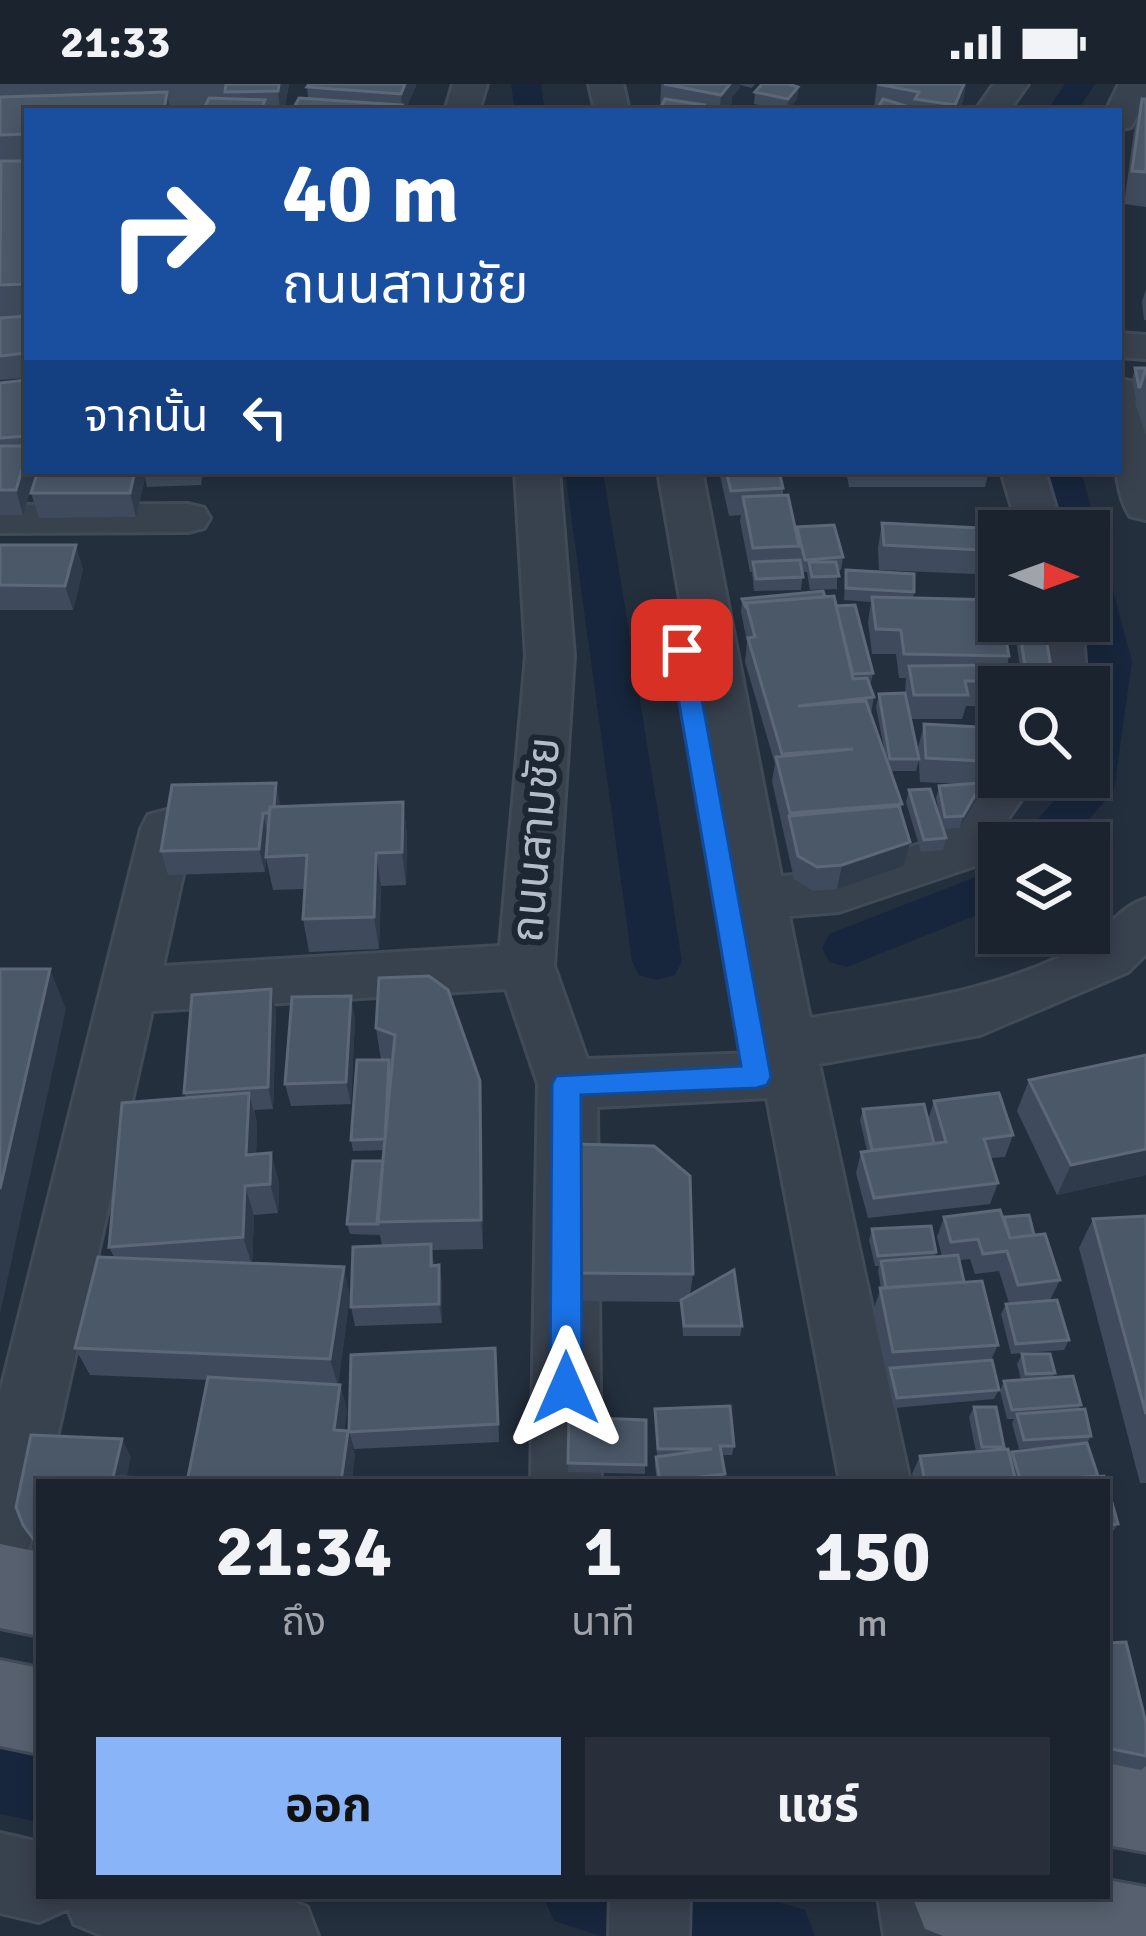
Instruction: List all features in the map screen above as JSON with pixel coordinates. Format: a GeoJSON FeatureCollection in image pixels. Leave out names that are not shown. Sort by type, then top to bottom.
{"type":"FeatureCollection","features":[{"type":"Feature","properties":{"kind":"main road"},"geometry":{"type":"LineString","coordinates":[[0,1586],[36,1593]]}},
{"type":"Feature","properties":{"kind":"main road"},"geometry":{"type":"LineString","coordinates":[[0,1703],[36,1710]]}},
{"type":"Feature","properties":{"kind":"main road"},"geometry":{"type":"LineString","coordinates":[[1110,1801],[1146,1807]]}},
{"type":"Feature","properties":{"kind":"main road"},"geometry":{"type":"LineString","coordinates":[[939,1910],[1146,1934]]}},
{"type":"Feature","properties":{"kind":"street"},"geometry":{"type":"LineString","coordinates":[[1122,114],[1136,84]]}},
{"type":"Feature","properties":{"kind":"street"},"geometry":{"type":"LineString","coordinates":[[1122,404],[1146,506]]}},
{"type":"Feature","properties":{"kind":"street","name":"ถนนสามชัย"},"geometry":{"type":"LineString","coordinates":[[537,474],[550,656],[526,966],[566,1084],[566,1479]]}},
{"type":"Feature","properties":{"kind":"street"},"geometry":{"type":"LineString","coordinates":[[653,474],[771,1061],[844,1479]]}},
{"type":"Feature","properties":{"kind":"street"},"geometry":{"type":"LineString","coordinates":[[681,474],[758,898],[771,1061],[874,1479]]}},
{"type":"Feature","properties":{"kind":"street"},"geometry":{"type":"LineString","coordinates":[[1024,474],[1035,510]]}},
{"type":"Feature","properties":{"kind":"street"},"geometry":{"type":"LineString","coordinates":[[0,519],[188,518]]}},
{"type":"Feature","properties":{"kind":"street"},"geometry":{"type":"LineString","coordinates":[[758,898],[839,892],[956,852],[995,798]]}},
{"type":"Feature","properties":{"kind":"street"},"geometry":{"type":"LineString","coordinates":[[0,1534],[167,830]]}},
{"type":"Feature","properties":{"kind":"street"},"geometry":{"type":"LineString","coordinates":[[566,1084],[771,1061],[980,1012],[1108,958],[1146,920]]}},
{"type":"Feature","properties":{"kind":"street"},"geometry":{"type":"LineString","coordinates":[[130,990],[526,966]]}},
{"type":"Feature","properties":{"kind":"street"},"geometry":{"type":"LineString","coordinates":[[0,1873],[36,1881]]}},
{"type":"Feature","properties":{"kind":"street"},"geometry":{"type":"LineString","coordinates":[[115,1899],[278,1936]]}},
{"type":"Feature","properties":{"kind":"street"},"geometry":{"type":"LineString","coordinates":[[649,1936],[650,1899]]}},
{"type":"Feature","properties":{"kind":"building"},"geometry":{"type":"Polygon","coordinates":[[[226,84],[279,84],[278,91],[225,92],[226,84]]]}},
{"type":"Feature","properties":{"kind":"building"},"geometry":{"type":"Polygon","coordinates":[[[405,84],[401,94],[307,87],[405,84]]]}},
{"type":"Feature","properties":{"kind":"building"},"geometry":{"type":"Polygon","coordinates":[[[664,84],[730,84],[721,95],[664,84]]]}},
{"type":"Feature","properties":{"kind":"building"},"geometry":{"type":"Polygon","coordinates":[[[762,84],[798,87],[788,99],[755,92],[762,84]]]}},
{"type":"Feature","properties":{"kind":"building"},"geometry":{"type":"Polygon","coordinates":[[[877,84],[964,84],[955,105],[915,99],[919,92],[877,84]]]}},
{"type":"Feature","properties":{"kind":"building"},"geometry":{"type":"Polygon","coordinates":[[[167,92],[164,108],[24,108],[24,134],[0,135],[0,97],[167,92]]]}},
{"type":"Feature","properties":{"kind":"building"},"geometry":{"type":"Polygon","coordinates":[[[209,98],[265,100],[261,108],[204,108],[209,98]]]}},
{"type":"Feature","properties":{"kind":"building"},"geometry":{"type":"Polygon","coordinates":[[[299,98],[402,105],[400,108],[294,108],[299,98]]]}},
{"type":"Feature","properties":{"kind":"building"},"geometry":{"type":"Polygon","coordinates":[[[665,99],[704,105],[702,108],[660,108],[665,99]]]}},
{"type":"Feature","properties":{"kind":"building"},"geometry":{"type":"Polygon","coordinates":[[[883,99],[909,107],[886,108],[878,107],[883,99]]]}},
{"type":"Feature","properties":{"kind":"building"},"geometry":{"type":"Polygon","coordinates":[[[1142,99],[1146,99],[1146,172],[1132,171],[1142,99]]]}},
{"type":"Feature","properties":{"kind":"building"},"geometry":{"type":"Polygon","coordinates":[[[1,161],[24,161],[24,284],[0,285],[1,161]]]}},
{"type":"Feature","properties":{"kind":"building"},"geometry":{"type":"Polygon","coordinates":[[[24,316],[24,353],[0,356],[0,318],[24,316]]]}},
{"type":"Feature","properties":{"kind":"building"},"geometry":{"type":"Polygon","coordinates":[[[1135,368],[1146,368],[1140,387],[1139,387],[1135,368]]]}},
{"type":"Feature","properties":{"kind":"building"},"geometry":{"type":"Polygon","coordinates":[[[24,380],[24,436],[0,438],[0,383],[24,380]]]}},
{"type":"Feature","properties":{"kind":"building"},"geometry":{"type":"Polygon","coordinates":[[[0,446],[24,446],[16,490],[0,490],[0,446]]]}},
{"type":"Feature","properties":{"kind":"building"},"geometry":{"type":"Polygon","coordinates":[[[37,474],[134,474],[130,493],[31,493],[37,474]]]}},
{"type":"Feature","properties":{"kind":"building"},"geometry":{"type":"Polygon","coordinates":[[[727,474],[780,474],[783,488],[731,491],[727,474]]]}},
{"type":"Feature","properties":{"kind":"building"},"geometry":{"type":"Polygon","coordinates":[[[788,495],[799,546],[753,548],[743,497],[788,495]]]}},
{"type":"Feature","properties":{"kind":"building"},"geometry":{"type":"Polygon","coordinates":[[[882,523],[978,528],[978,550],[884,545],[882,523]]]}},
{"type":"Feature","properties":{"kind":"building"},"geometry":{"type":"Polygon","coordinates":[[[834,525],[843,557],[805,560],[797,527],[834,525]]]}},
{"type":"Feature","properties":{"kind":"building"},"geometry":{"type":"Polygon","coordinates":[[[0,545],[76,545],[65,586],[0,585],[0,545]]]}},
{"type":"Feature","properties":{"kind":"building"},"geometry":{"type":"Polygon","coordinates":[[[800,560],[803,577],[756,579],[753,562],[800,560]]]}},
{"type":"Feature","properties":{"kind":"building"},"geometry":{"type":"Polygon","coordinates":[[[809,562],[836,562],[839,576],[812,577],[809,562]]]}},
{"type":"Feature","properties":{"kind":"building"},"geometry":{"type":"Polygon","coordinates":[[[846,570],[914,574],[914,592],[846,588],[846,570]]]}},
{"type":"Feature","properties":{"kind":"building"},"geometry":{"type":"Polygon","coordinates":[[[823,591],[825,597],[746,603],[746,608],[742,599],[823,591]]]}},
{"type":"Feature","properties":{"kind":"building"},"geometry":{"type":"Polygon","coordinates":[[[834,596],[853,679],[867,678],[874,697],[798,706],[866,701],[902,804],[790,813],[776,757],[853,749],[782,754],[748,638],[755,637],[746,603],[834,596]]]}},
{"type":"Feature","properties":{"kind":"building"},"geometry":{"type":"Polygon","coordinates":[[[872,597],[978,600],[978,642],[1006,642],[1009,656],[904,654],[901,630],[876,629],[872,597]]]}},
{"type":"Feature","properties":{"kind":"building"},"geometry":{"type":"Polygon","coordinates":[[[855,605],[873,673],[853,674],[836,606],[855,605]]]}},
{"type":"Feature","properties":{"kind":"building"},"geometry":{"type":"Polygon","coordinates":[[[1021,642],[1047,642],[1051,666],[1025,666],[1021,642]]]}},
{"type":"Feature","properties":{"kind":"building"},"geometry":{"type":"Polygon","coordinates":[[[1000,665],[1000,666],[978,666],[978,681],[965,681],[968,695],[914,695],[909,666],[1000,665]]]}},
{"type":"Feature","properties":{"kind":"building"},"geometry":{"type":"Polygon","coordinates":[[[905,693],[919,759],[890,759],[879,694],[905,693]]]}},
{"type":"Feature","properties":{"kind":"building"},"geometry":{"type":"Polygon","coordinates":[[[924,724],[978,727],[978,761],[926,758],[924,724]]]}},
{"type":"Feature","properties":{"kind":"building"},"geometry":{"type":"Polygon","coordinates":[[[276,783],[274,807],[263,813],[259,849],[161,851],[172,785],[276,783]]]}},
{"type":"Feature","properties":{"kind":"building"},"geometry":{"type":"Polygon","coordinates":[[[978,783],[978,790],[963,816],[945,817],[939,786],[978,783]]]}},
{"type":"Feature","properties":{"kind":"building"},"geometry":{"type":"Polygon","coordinates":[[[930,789],[946,838],[924,840],[909,790],[930,789]]]}},
{"type":"Feature","properties":{"kind":"building"},"geometry":{"type":"Polygon","coordinates":[[[403,802],[402,852],[376,853],[374,917],[303,919],[307,855],[266,857],[270,807],[403,802]]]}},
{"type":"Feature","properties":{"kind":"building"},"geometry":{"type":"Polygon","coordinates":[[[899,806],[910,842],[842,865],[817,867],[798,856],[789,816],[899,806]]]}},
{"type":"Feature","properties":{"kind":"building"},"geometry":{"type":"Polygon","coordinates":[[[0,969],[50,969],[0,1189],[0,969]]]}},
{"type":"Feature","properties":{"kind":"building"},"geometry":{"type":"Polygon","coordinates":[[[429,976],[448,990],[480,1081],[481,1220],[377,1222],[395,1035],[376,1028],[379,978],[429,976]]]}},
{"type":"Feature","properties":{"kind":"building"},"geometry":{"type":"Polygon","coordinates":[[[271,989],[268,1087],[184,1093],[192,995],[271,989]]]}},
{"type":"Feature","properties":{"kind":"building"},"geometry":{"type":"Polygon","coordinates":[[[351,996],[346,1082],[285,1084],[292,997],[351,996]]]}},
{"type":"Feature","properties":{"kind":"building"},"geometry":{"type":"Polygon","coordinates":[[[1146,1055],[1146,1149],[1071,1165],[1029,1080],[1146,1055]]]}},
{"type":"Feature","properties":{"kind":"building"},"geometry":{"type":"Polygon","coordinates":[[[357,1060],[389,1060],[385,1139],[351,1140],[357,1060]]]}},
{"type":"Feature","properties":{"kind":"building"},"geometry":{"type":"Polygon","coordinates":[[[249,1093],[246,1155],[271,1153],[270,1184],[245,1186],[243,1237],[109,1247],[122,1103],[249,1093]]]}},
{"type":"Feature","properties":{"kind":"building"},"geometry":{"type":"Polygon","coordinates":[[[999,1093],[1013,1135],[984,1139],[998,1183],[874,1198],[861,1152],[946,1142],[934,1101],[999,1093]]]}},
{"type":"Feature","properties":{"kind":"building"},"geometry":{"type":"Polygon","coordinates":[[[924,1104],[934,1144],[872,1150],[863,1109],[924,1104]]]}},
{"type":"Feature","properties":{"kind":"building"},"geometry":{"type":"Polygon","coordinates":[[[573,1144],[654,1146],[690,1176],[693,1274],[571,1273],[573,1144]]]}},
{"type":"Feature","properties":{"kind":"building"},"geometry":{"type":"Polygon","coordinates":[[[353,1161],[383,1161],[378,1224],[347,1224],[353,1161]]]}},
{"type":"Feature","properties":{"kind":"building"},"geometry":{"type":"Polygon","coordinates":[[[1000,1210],[1010,1238],[1045,1234],[1060,1280],[1018,1285],[1007,1251],[983,1254],[978,1239],[951,1242],[944,1217],[1000,1210]]]}},
{"type":"Feature","properties":{"kind":"building"},"geometry":{"type":"Polygon","coordinates":[[[1029,1215],[1034,1235],[1010,1238],[1004,1217],[1029,1215]]]}},
{"type":"Feature","properties":{"kind":"building"},"geometry":{"type":"Polygon","coordinates":[[[1146,1216],[1146,1414],[1093,1219],[1146,1216]]]}},
{"type":"Feature","properties":{"kind":"building"},"geometry":{"type":"Polygon","coordinates":[[[931,1226],[936,1252],[878,1256],[872,1229],[931,1226]]]}},
{"type":"Feature","properties":{"kind":"building"},"geometry":{"type":"Polygon","coordinates":[[[431,1244],[431,1266],[439,1265],[439,1304],[351,1307],[353,1247],[431,1244]]]}},
{"type":"Feature","properties":{"kind":"building"},"geometry":{"type":"Polygon","coordinates":[[[958,1255],[964,1282],[886,1288],[881,1261],[958,1255]]]}},
{"type":"Feature","properties":{"kind":"building"},"geometry":{"type":"Polygon","coordinates":[[[98,1257],[344,1267],[330,1359],[75,1348],[98,1257]]]}},
{"type":"Feature","properties":{"kind":"building"},"geometry":{"type":"Polygon","coordinates":[[[734,1270],[742,1326],[684,1326],[681,1300],[734,1270]]]}},
{"type":"Feature","properties":{"kind":"building"},"geometry":{"type":"Polygon","coordinates":[[[982,1281],[998,1345],[893,1352],[880,1288],[982,1281]]]}},
{"type":"Feature","properties":{"kind":"building"},"geometry":{"type":"Polygon","coordinates":[[[1057,1300],[1069,1340],[1016,1344],[1006,1304],[1057,1300]]]}},
{"type":"Feature","properties":{"kind":"building"},"geometry":{"type":"Polygon","coordinates":[[[495,1348],[498,1424],[349,1432],[351,1355],[495,1348]]]}},
{"type":"Feature","properties":{"kind":"building"},"geometry":{"type":"Polygon","coordinates":[[[1022,1354],[1050,1354],[1055,1373],[1026,1374],[1022,1354]]]}},
{"type":"Feature","properties":{"kind":"building"},"geometry":{"type":"Polygon","coordinates":[[[992,1360],[999,1390],[897,1398],[890,1368],[992,1360]]]}},
{"type":"Feature","properties":{"kind":"building"},"geometry":{"type":"Polygon","coordinates":[[[1073,1376],[1081,1405],[1012,1410],[1004,1381],[1073,1376]]]}},
{"type":"Feature","properties":{"kind":"building"},"geometry":{"type":"Polygon","coordinates":[[[208,1377],[340,1385],[334,1430],[348,1431],[341,1479],[188,1479],[208,1377]]]}},
{"type":"Feature","properties":{"kind":"building"},"geometry":{"type":"Polygon","coordinates":[[[730,1406],[734,1446],[720,1446],[725,1474],[660,1479],[656,1457],[712,1449],[658,1449],[655,1409],[730,1406]]]}},
{"type":"Feature","properties":{"kind":"building"},"geometry":{"type":"Polygon","coordinates":[[[974,1407],[996,1407],[1004,1447],[982,1447],[974,1407]]]}},
{"type":"Feature","properties":{"kind":"building"},"geometry":{"type":"Polygon","coordinates":[[[1085,1409],[1091,1436],[1024,1440],[1017,1414],[1085,1409]]]}},
{"type":"Feature","properties":{"kind":"building"},"geometry":{"type":"Polygon","coordinates":[[[569,1417],[646,1420],[646,1465],[568,1463],[569,1417]]]}},
{"type":"Feature","properties":{"kind":"building"},"geometry":{"type":"Polygon","coordinates":[[[31,1435],[122,1439],[113,1477],[157,1478],[36,1479],[36,1543],[16,1507],[31,1435]]]}},
{"type":"Feature","properties":{"kind":"building"},"geometry":{"type":"Polygon","coordinates":[[[1087,1443],[1098,1476],[1020,1479],[1012,1452],[1087,1443]]]}},
{"type":"Feature","properties":{"kind":"building"},"geometry":{"type":"Polygon","coordinates":[[[1008,1449],[1015,1479],[924,1479],[920,1456],[1008,1449]]]}},
{"type":"Feature","properties":{"kind":"building"},"geometry":{"type":"Polygon","coordinates":[[[1110,1496],[1118,1524],[1110,1525],[1110,1496]]]}},
{"type":"Feature","properties":{"kind":"building"},"geometry":{"type":"Polygon","coordinates":[[[1126,1642],[1146,1723],[1146,1756],[1110,1749],[1110,1643],[1126,1642]]]}},
{"type":"Feature","properties":{"kind":"waterway"},"geometry":{"type":"LineString","coordinates":[[526,84],[530,108]]}},
{"type":"Feature","properties":{"kind":"waterway"},"geometry":{"type":"LineString","coordinates":[[1064,108],[1080,84]]}},
{"type":"Feature","properties":{"kind":"waterway"},"geometry":{"type":"LineString","coordinates":[[584,474],[657,961]]}},
{"type":"Feature","properties":{"kind":"waterway"},"geometry":{"type":"LineString","coordinates":[[1063,474],[1072,510]]}},
{"type":"Feature","properties":{"kind":"waterway"},"geometry":{"type":"LineString","coordinates":[[1061,822],[1091,790],[1110,661],[1105,642]]}},
{"type":"Feature","properties":{"kind":"waterway"},"geometry":{"type":"LineString","coordinates":[[847,948],[978,895]]}},
{"type":"Feature","properties":{"kind":"waterway"},"geometry":{"type":"LineString","coordinates":[[0,1780],[36,1787]]}},
{"type":"Feature","properties":{"kind":"waterway"},"geometry":{"type":"LineString","coordinates":[[594,1899],[779,1936]]}},
{"type":"Feature","properties":{"kind":"route"},"geometry":{"type":"LineString","coordinates":[[566,1388],[566,1084],[757,1077],[682,650]]}}]}
